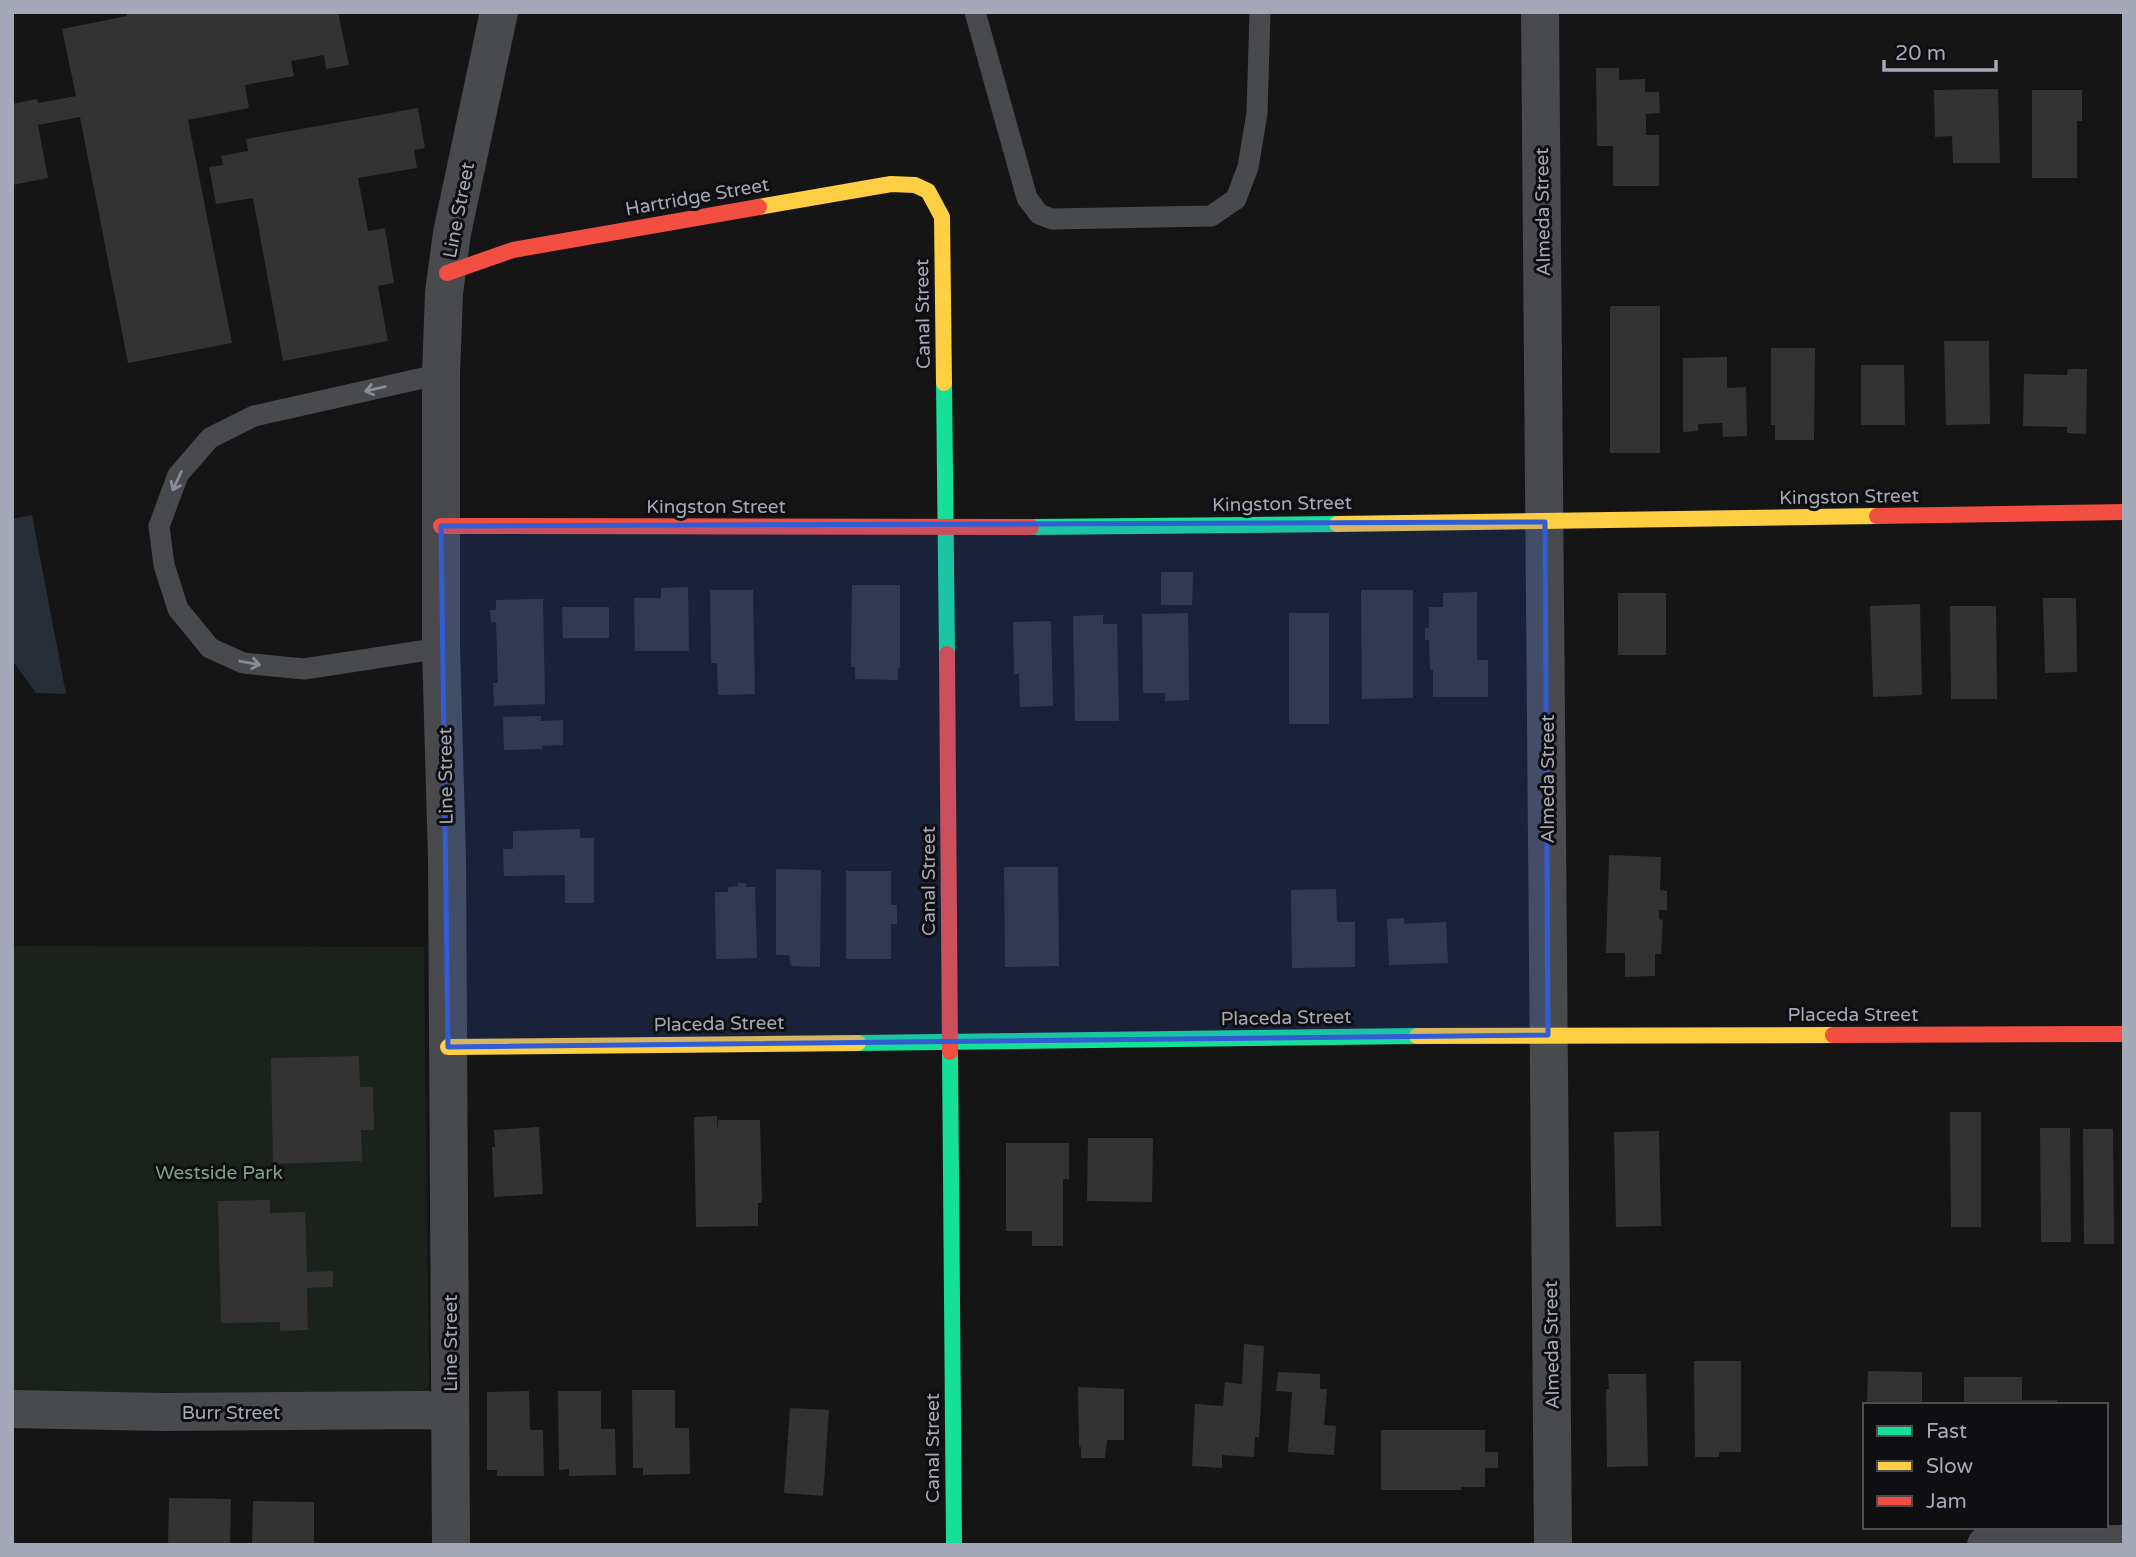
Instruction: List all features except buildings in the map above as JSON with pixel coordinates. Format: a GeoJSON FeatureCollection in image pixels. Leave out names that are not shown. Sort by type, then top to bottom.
{"type":"FeatureCollection","features":[{"type":"Feature","properties":{"kind":"street","name":"Line Street"},"geometry":{"type":"LineString","coordinates":[[451,1545],[447,858],[441,648],[441,374],[444,293],[452,233],[499,12]]}},
{"type":"Feature","properties":{"kind":"street","name":"Almeda Street"},"geometry":{"type":"LineString","coordinates":[[1540,12],[1553,1545]]}},
{"type":"Feature","properties":{"kind":"street","name":"Hartridge Street"},"geometry":{"type":"LineString","coordinates":[[447,273],[513,250],[891,184],[915,185],[928,191],[942,217]]}},
{"type":"Feature","properties":{"kind":"street","name":"Canal Street"},"geometry":{"type":"LineString","coordinates":[[942,217],[954,1545]]}},
{"type":"Feature","properties":{"kind":"street","name":"Kingston Street"},"geometry":{"type":"LineString","coordinates":[[441,526],[946,527],[1545,522],[2124,512]]}},
{"type":"Feature","properties":{"kind":"street","name":"Placeda Street"},"geometry":{"type":"LineString","coordinates":[[448,1047],[1548,1035],[2124,1034]]}},
{"type":"Feature","properties":{"kind":"street","name":"Burr Street"},"geometry":{"type":"LineString","coordinates":[[12,1409],[450,1412]]}},
{"type":"Feature","properties":{"kind":"street"},"geometry":{"type":"LineString","coordinates":[[1986,1545],[2124,1544]]}},
{"type":"Feature","properties":{"kind":"lane"},"geometry":{"type":"LineString","coordinates":[[975,12],[1027,198],[1039,214],[1052,219],[1211,216],[1236,199],[1248,167],[1257,113],[1260,12]]}},
{"type":"Feature","properties":{"kind":"lane"},"geometry":{"type":"LineString","coordinates":[[441,374],[254,416],[210,438],[178,475],[159,526],[164,565],[178,609],[210,648],[243,663],[304,670],[441,648]]}},
{"type":"Feature","properties":{"kind":"highlighted area"},"geometry":{"type":"Polygon","coordinates":[[[1545,522],[1548,1035],[448,1047],[441,526],[1545,522]]]}},
{"type":"Feature","properties":{"kind":"green space","name":"Westside Park"},"geometry":{"type":"Polygon","coordinates":[[[12,946],[424,947],[429,1397],[12,1396],[12,946]]]}},
{"type":"Feature","properties":{"kind":"shaded area"},"geometry":{"type":"Polygon","coordinates":[[[32,515],[66,694],[36,693],[12,660],[12,519],[32,515]]]}},
{"type":"Feature","properties":{"kind":"traffic: fast"},"geometry":{"type":"LineString","coordinates":[[944,383],[947,654]]}},
{"type":"Feature","properties":{"kind":"traffic: fast"},"geometry":{"type":"LineString","coordinates":[[1031,527],[1337,524]]}},
{"type":"Feature","properties":{"kind":"traffic: fast"},"geometry":{"type":"LineString","coordinates":[[858,1043],[1417,1036]]}},
{"type":"Feature","properties":{"kind":"traffic: fast"},"geometry":{"type":"LineString","coordinates":[[950,1052],[954,1545]]}},
{"type":"Feature","properties":{"kind":"traffic: slow"},"geometry":{"type":"LineString","coordinates":[[759,207],[891,184],[915,185],[928,191],[942,217],[944,383]]}},
{"type":"Feature","properties":{"kind":"traffic: slow"},"geometry":{"type":"LineString","coordinates":[[1337,524],[1877,516]]}},
{"type":"Feature","properties":{"kind":"traffic: slow"},"geometry":{"type":"LineString","coordinates":[[1417,1036],[1833,1035]]}},
{"type":"Feature","properties":{"kind":"traffic: slow"},"geometry":{"type":"LineString","coordinates":[[448,1047],[858,1043]]}},
{"type":"Feature","properties":{"kind":"traffic: jam"},"geometry":{"type":"LineString","coordinates":[[447,273],[513,250],[759,207]]}},
{"type":"Feature","properties":{"kind":"traffic: jam"},"geometry":{"type":"LineString","coordinates":[[1877,516],[2124,512]]}},
{"type":"Feature","properties":{"kind":"traffic: jam"},"geometry":{"type":"LineString","coordinates":[[441,526],[1031,527]]}},
{"type":"Feature","properties":{"kind":"traffic: jam"},"geometry":{"type":"LineString","coordinates":[[947,654],[950,1052]]}},
{"type":"Feature","properties":{"kind":"traffic: jam"},"geometry":{"type":"LineString","coordinates":[[1833,1035],[2124,1034]]}}]}
